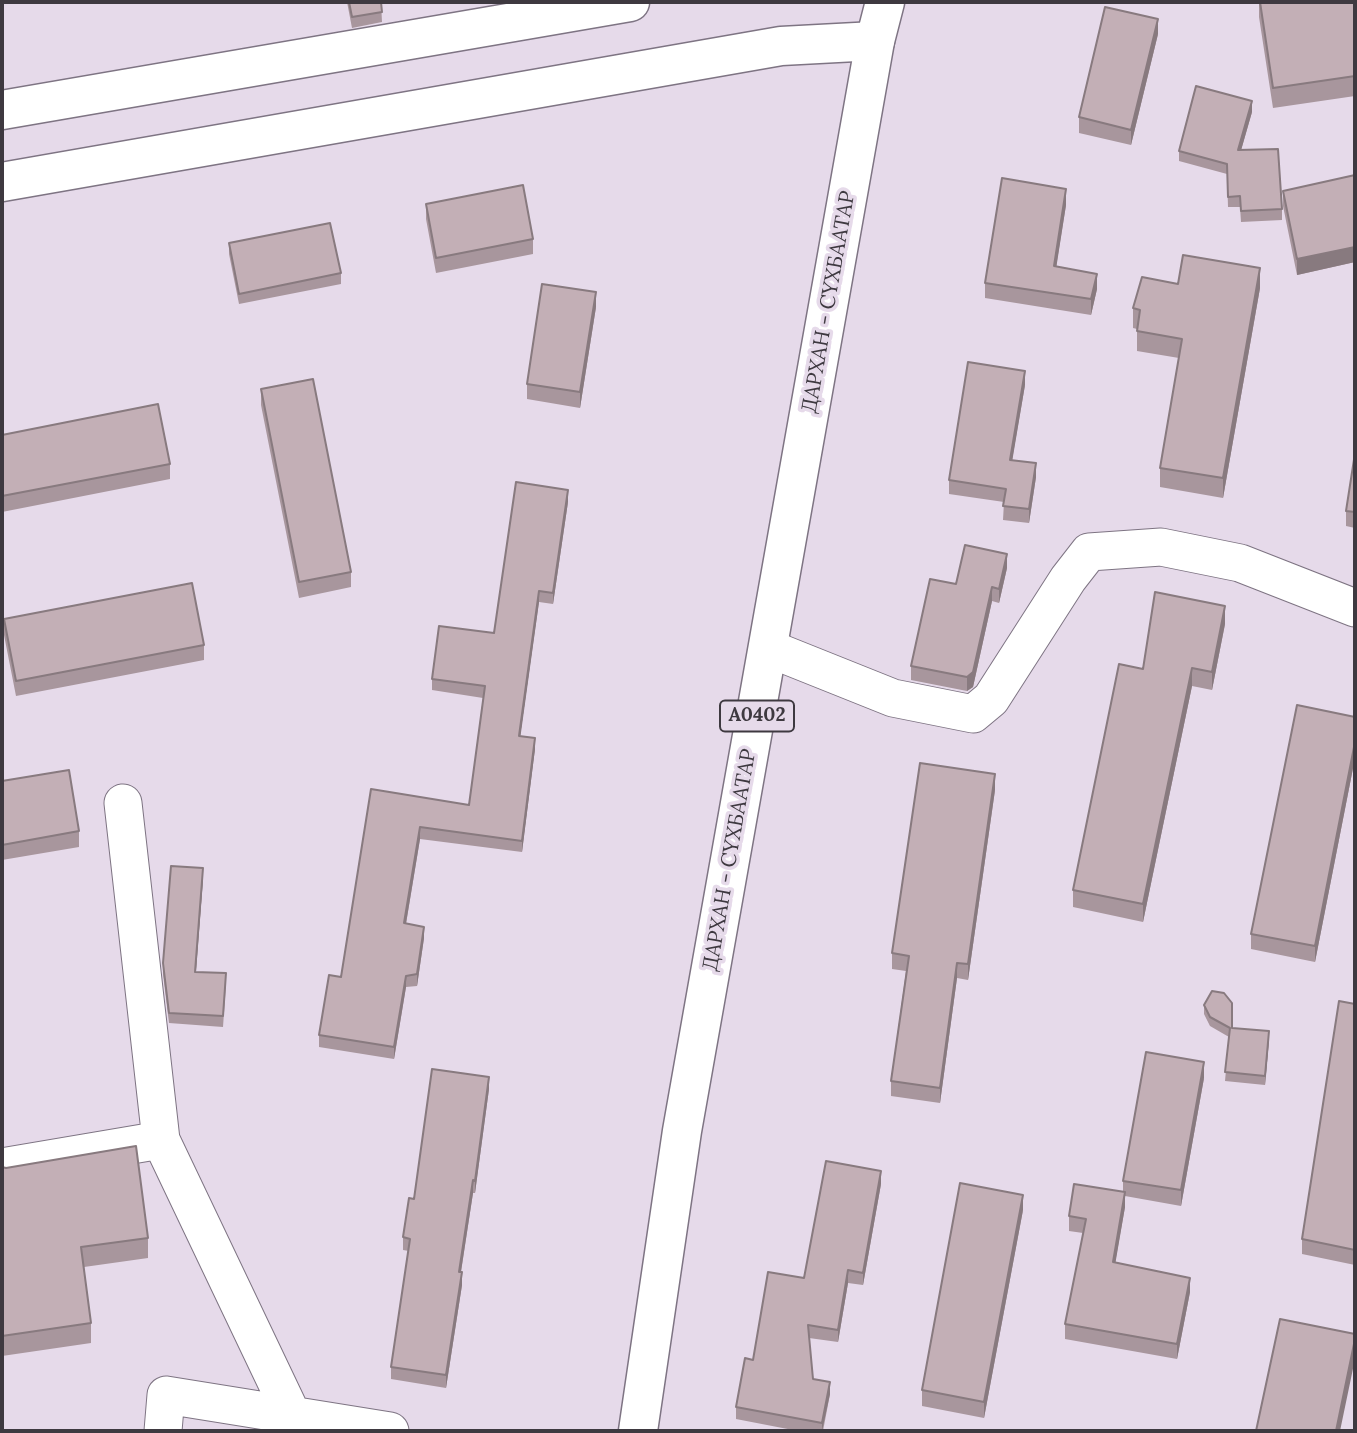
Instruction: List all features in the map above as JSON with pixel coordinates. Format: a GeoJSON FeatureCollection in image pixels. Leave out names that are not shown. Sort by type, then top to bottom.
{"type":"FeatureCollection","features":[{"type":"Feature","properties":{"kind":"main road"},"geometry":{"type":"LineString","coordinates":[[2,110],[630,2]]}},
{"type":"Feature","properties":{"kind":"main road","name":"ДАРХАН - СҮХБААТАР"},"geometry":{"type":"LineString","coordinates":[[638,1431],[682,1131],[875,41],[885,2]]}},
{"type":"Feature","properties":{"kind":"main road"},"geometry":{"type":"LineString","coordinates":[[2,182],[781,46],[875,41]]}},
{"type":"Feature","properties":{"kind":"street"},"geometry":{"type":"LineString","coordinates":[[768,648],[893,698],[973,714],[992,699],[1068,579],[1089,552],[1161,547],[1240,563],[1355,608]]}},
{"type":"Feature","properties":{"kind":"street"},"geometry":{"type":"LineString","coordinates":[[123,803],[161,1140],[292,1415]]}},
{"type":"Feature","properties":{"kind":"street"},"geometry":{"type":"LineString","coordinates":[[2,1167],[161,1140]]}},
{"type":"Feature","properties":{"kind":"street"},"geometry":{"type":"LineString","coordinates":[[163,1431],[166,1395],[390,1431]]}},
{"type":"Feature","properties":{"kind":"building"},"geometry":{"type":"Polygon","coordinates":[[[349,2],[381,2],[382,12],[352,17],[349,2]]]}},
{"type":"Feature","properties":{"kind":"building"},"geometry":{"type":"Polygon","coordinates":[[[1260,2],[1355,2],[1355,76],[1273,88],[1260,2]]]}},
{"type":"Feature","properties":{"kind":"building"},"geometry":{"type":"Polygon","coordinates":[[[1105,7],[1158,19],[1131,130],[1079,117],[1105,7]]]}},
{"type":"Feature","properties":{"kind":"building"},"geometry":{"type":"Polygon","coordinates":[[[1196,86],[1252,101],[1238,150],[1278,149],[1282,209],[1241,211],[1240,196],[1228,197],[1227,164],[1179,151],[1196,86]]]}},
{"type":"Feature","properties":{"kind":"building"},"geometry":{"type":"Polygon","coordinates":[[[1355,175],[1355,247],[1297,259],[1283,191],[1355,175]]]}},
{"type":"Feature","properties":{"kind":"building"},"geometry":{"type":"Polygon","coordinates":[[[1002,178],[1066,189],[1054,266],[1097,274],[1091,299],[985,283],[1002,178]]]}},
{"type":"Feature","properties":{"kind":"building"},"geometry":{"type":"Polygon","coordinates":[[[523,185],[533,239],[436,258],[426,204],[523,185]]]}},
{"type":"Feature","properties":{"kind":"building"},"geometry":{"type":"Polygon","coordinates":[[[330,223],[341,273],[239,294],[229,243],[330,223]]]}},
{"type":"Feature","properties":{"kind":"building"},"geometry":{"type":"Polygon","coordinates":[[[1183,255],[1260,268],[1223,478],[1160,468],[1182,339],[1137,331],[1140,310],[1133,308],[1142,277],[1178,284],[1183,255]]]}},
{"type":"Feature","properties":{"kind":"building"},"geometry":{"type":"Polygon","coordinates":[[[542,284],[596,292],[580,392],[527,384],[542,284]]]}},
{"type":"Feature","properties":{"kind":"building"},"geometry":{"type":"Polygon","coordinates":[[[968,362],[1025,371],[1010,460],[1036,463],[1029,509],[1003,506],[1006,489],[949,480],[968,362]]]}},
{"type":"Feature","properties":{"kind":"building"},"geometry":{"type":"Polygon","coordinates":[[[313,379],[351,572],[299,582],[261,389],[313,379]]]}},
{"type":"Feature","properties":{"kind":"building"},"geometry":{"type":"Polygon","coordinates":[[[158,404],[170,464],[2,496],[2,435],[158,404]]]}},
{"type":"Feature","properties":{"kind":"building"},"geometry":{"type":"Polygon","coordinates":[[[1355,453],[1355,512],[1346,511],[1355,453]]]}},
{"type":"Feature","properties":{"kind":"building"},"geometry":{"type":"Polygon","coordinates":[[[516,482],[568,490],[553,593],[539,591],[519,736],[535,738],[522,841],[420,827],[404,923],[424,927],[417,974],[406,976],[394,1047],[319,1035],[329,975],[341,977],[371,789],[469,805],[485,686],[432,679],[439,626],[494,633],[516,482]]]}},
{"type":"Feature","properties":{"kind":"building"},"geometry":{"type":"Polygon","coordinates":[[[965,545],[1007,554],[999,589],[992,587],[973,672],[967,677],[911,666],[930,579],[956,584],[965,545]]]}},
{"type":"Feature","properties":{"kind":"building"},"geometry":{"type":"Polygon","coordinates":[[[192,583],[204,645],[16,681],[4,619],[192,583]]]}},
{"type":"Feature","properties":{"kind":"building"},"geometry":{"type":"Polygon","coordinates":[[[1155,592],[1225,606],[1212,672],[1192,668],[1143,904],[1073,890],[1119,664],[1143,669],[1155,592]]]}},
{"type":"Feature","properties":{"kind":"building"},"geometry":{"type":"Polygon","coordinates":[[[1297,705],[1355,717],[1355,742],[1315,946],[1251,934],[1297,705]]]}},
{"type":"Feature","properties":{"kind":"building"},"geometry":{"type":"Polygon","coordinates":[[[920,763],[995,774],[968,964],[957,963],[940,1088],[891,1081],[909,956],[892,953],[920,763]]]}},
{"type":"Feature","properties":{"kind":"building"},"geometry":{"type":"Polygon","coordinates":[[[69,770],[79,831],[2,845],[2,781],[69,770]]]}},
{"type":"Feature","properties":{"kind":"building"},"geometry":{"type":"Polygon","coordinates":[[[171,866],[203,868],[195,972],[226,973],[223,1016],[169,1013],[163,963],[171,866]]]}},
{"type":"Feature","properties":{"kind":"building"},"geometry":{"type":"Polygon","coordinates":[[[1212,991],[1224,993],[1232,1003],[1232,1028],[1269,1031],[1265,1076],[1225,1072],[1230,1028],[1210,1017],[1204,1005],[1212,991]]]}},
{"type":"Feature","properties":{"kind":"building"},"geometry":{"type":"Polygon","coordinates":[[[1339,1001],[1355,1004],[1355,1250],[1302,1239],[1339,1001]]]}},
{"type":"Feature","properties":{"kind":"building"},"geometry":{"type":"Polygon","coordinates":[[[1146,1052],[1204,1062],[1181,1190],[1123,1181],[1146,1052]]]}},
{"type":"Feature","properties":{"kind":"building"},"geometry":{"type":"Polygon","coordinates":[[[432,1069],[489,1077],[446,1375],[391,1367],[410,1239],[403,1237],[409,1198],[414,1199],[432,1069]]]}},
{"type":"Feature","properties":{"kind":"building"},"geometry":{"type":"Polygon","coordinates":[[[136,1146],[148,1238],[81,1247],[91,1323],[2,1336],[2,1167],[136,1146]]]}},
{"type":"Feature","properties":{"kind":"building"},"geometry":{"type":"Polygon","coordinates":[[[826,1161],[881,1171],[863,1273],[848,1270],[838,1330],[808,1325],[813,1379],[830,1382],[822,1423],[736,1407],[745,1358],[753,1360],[768,1272],[804,1278],[826,1161]]]}},
{"type":"Feature","properties":{"kind":"building"},"geometry":{"type":"Polygon","coordinates":[[[960,1183],[1023,1195],[984,1402],[922,1390],[960,1183]]]}},
{"type":"Feature","properties":{"kind":"building"},"geometry":{"type":"Polygon","coordinates":[[[1074,1184],[1125,1192],[1113,1262],[1190,1278],[1177,1344],[1065,1324],[1086,1219],[1069,1216],[1074,1184]]]}},
{"type":"Feature","properties":{"kind":"building"},"geometry":{"type":"Polygon","coordinates":[[[1280,1319],[1355,1334],[1336,1431],[1256,1431],[1280,1319]]]}}]}
